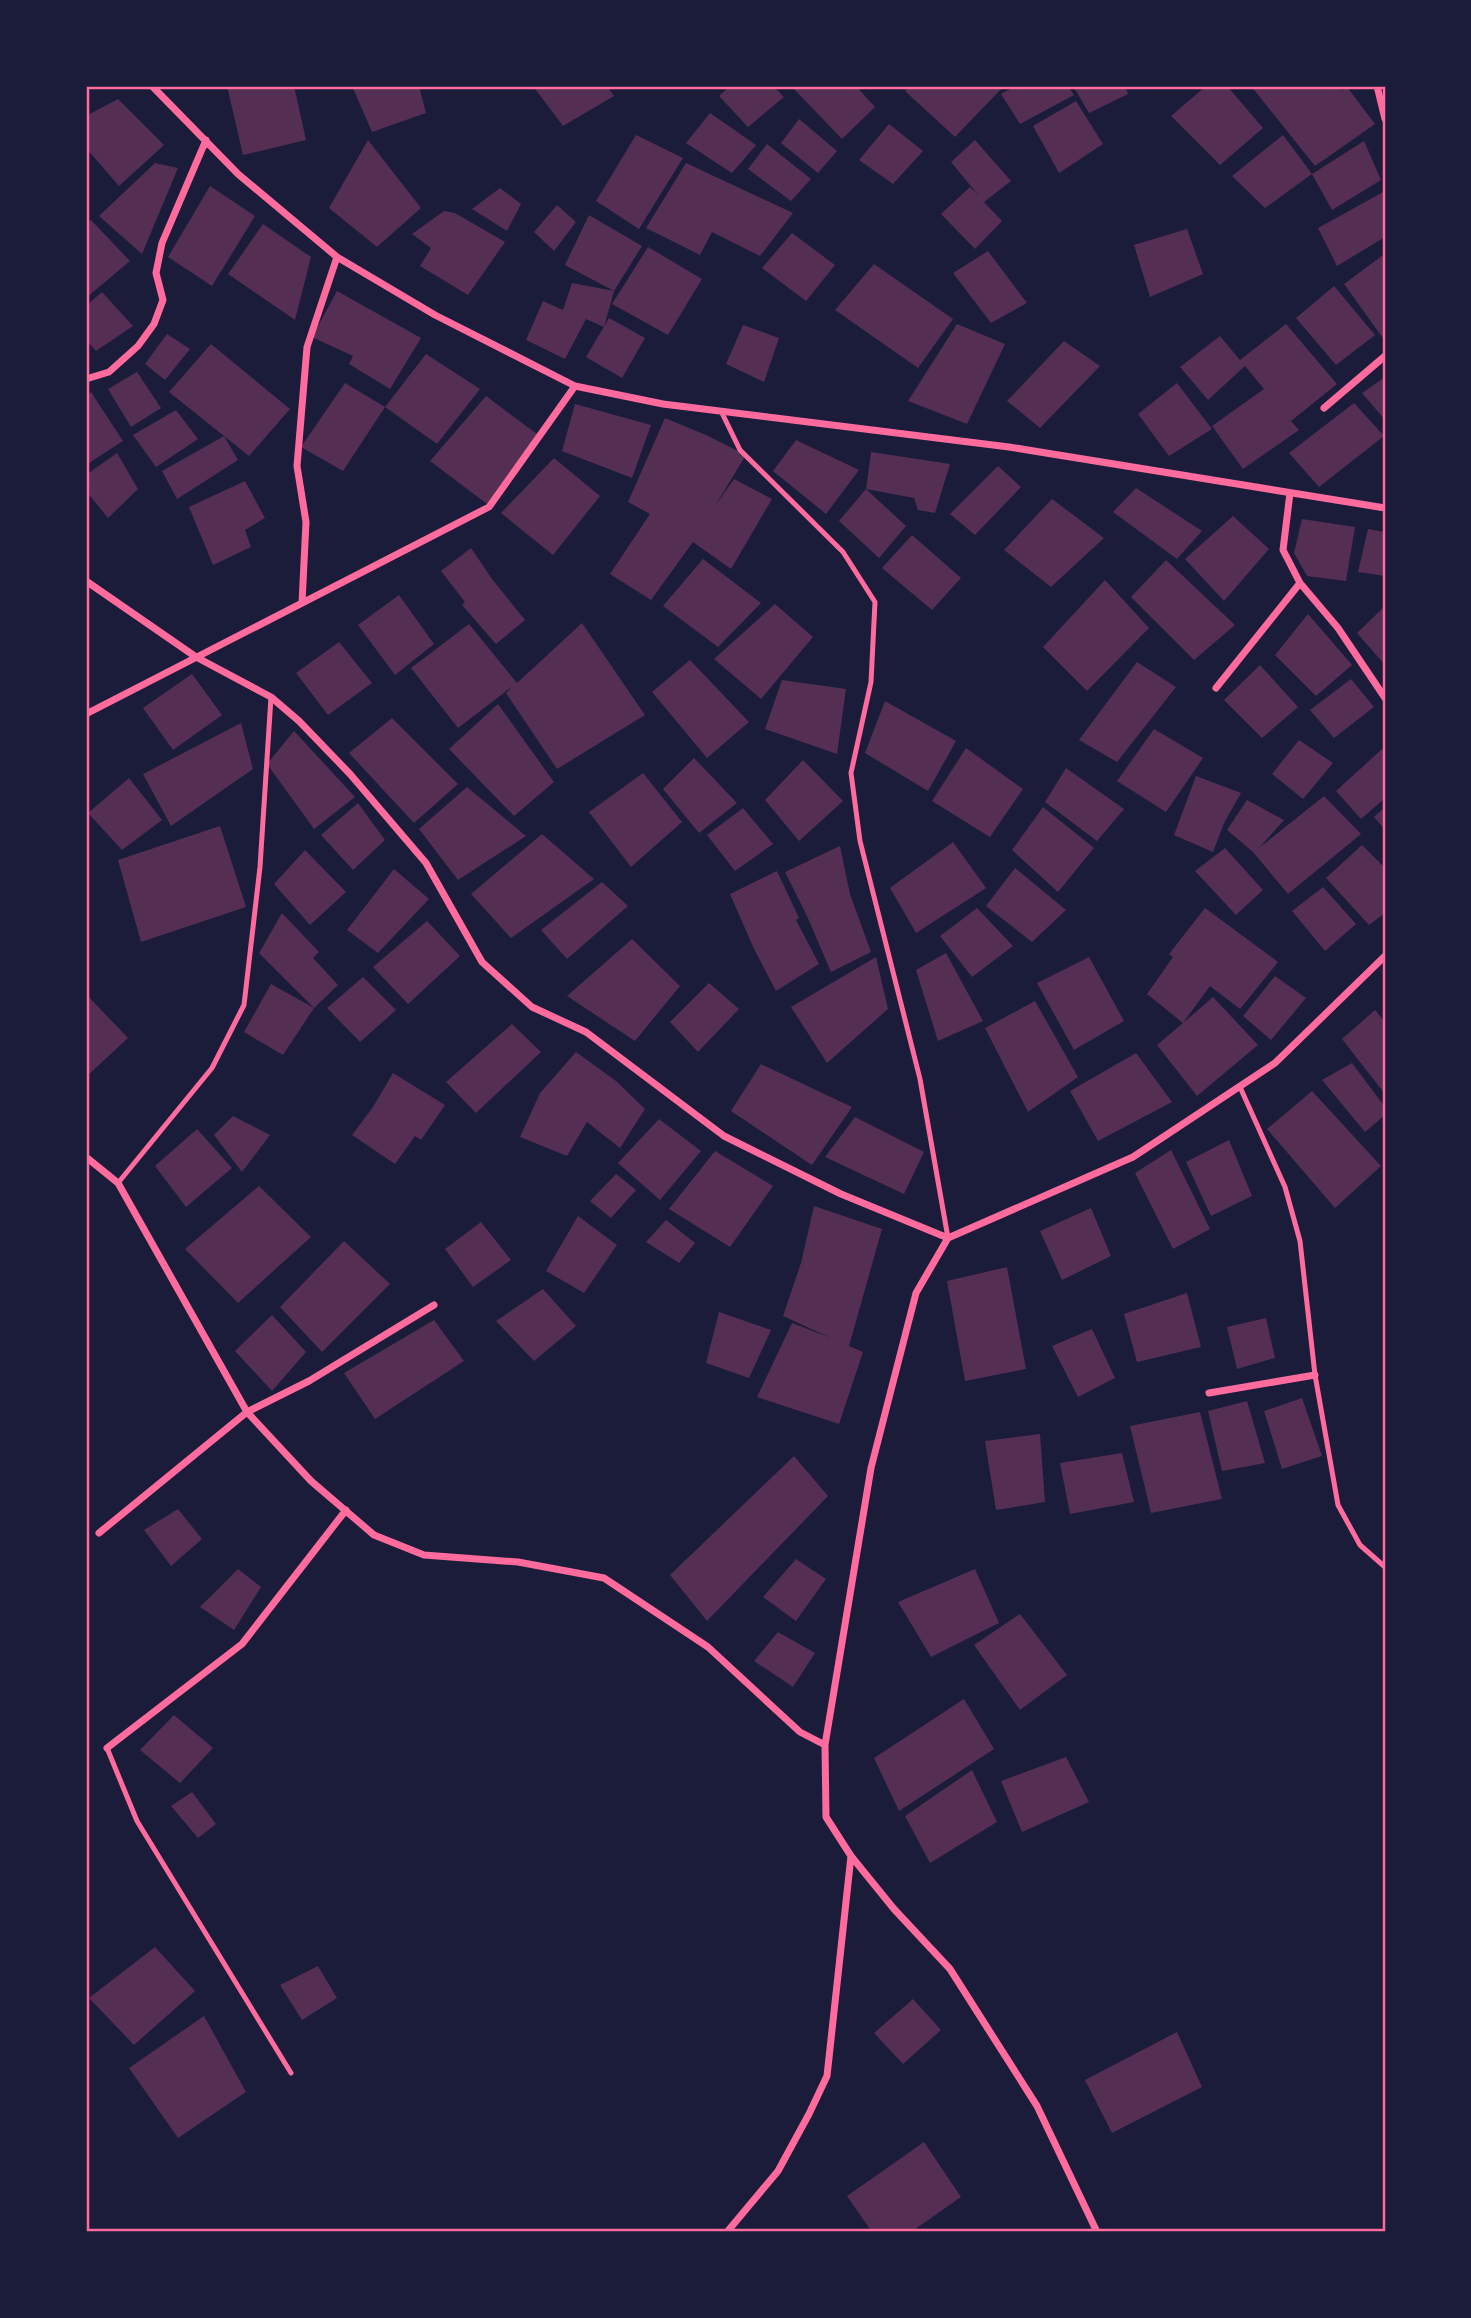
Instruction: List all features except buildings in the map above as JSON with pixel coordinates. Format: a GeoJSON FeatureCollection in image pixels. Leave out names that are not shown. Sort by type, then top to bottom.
{"type":"FeatureCollection","features":[{"type":"Feature","properties":{"kind":"street"},"geometry":{"type":"LineString","coordinates":[[152,86],[238,174],[337,257],[435,315],[575,386],[663,404],[1009,447],[1385,508]]}},
{"type":"Feature","properties":{"kind":"street"},"geometry":{"type":"LineString","coordinates":[[1377,86],[1385,119]]}},
{"type":"Feature","properties":{"kind":"street"},"geometry":{"type":"LineString","coordinates":[[86,379],[109,372],[138,346],[154,324],[163,300],[156,273],[162,243],[206,140]]}},
{"type":"Feature","properties":{"kind":"street"},"geometry":{"type":"LineString","coordinates":[[302,603],[306,522],[297,466],[307,347],[337,257]]}},
{"type":"Feature","properties":{"kind":"street"},"geometry":{"type":"LineString","coordinates":[[1324,408],[1385,356]]}},
{"type":"Feature","properties":{"kind":"street"},"geometry":{"type":"LineString","coordinates":[[86,714],[489,507],[575,386]]}},
{"type":"Feature","properties":{"kind":"street"},"geometry":{"type":"LineString","coordinates":[[1290,493],[1283,550],[1300,583],[1338,628],[1385,698]]}},
{"type":"Feature","properties":{"kind":"street"},"geometry":{"type":"LineString","coordinates":[[86,581],[197,657],[271,697],[299,721],[350,774],[426,863],[482,962],[532,1007],[586,1032],[724,1136],[841,1194],[948,1238]]}},
{"type":"Feature","properties":{"kind":"street"},"geometry":{"type":"LineString","coordinates":[[1216,688],[1300,583]]}},
{"type":"Feature","properties":{"kind":"street"},"geometry":{"type":"LineString","coordinates":[[1097,2232],[1037,2106],[950,1969],[894,1909],[851,1856],[826,1817],[825,1745],[871,1468],[916,1293],[948,1238],[1133,1157],[1275,1063],[1385,956]]}},
{"type":"Feature","properties":{"kind":"street"},"geometry":{"type":"LineString","coordinates":[[86,1157],[118,1183],[247,1412],[311,1481],[374,1535],[424,1555],[518,1562],[604,1578],[708,1647],[800,1732],[825,1745]]}},
{"type":"Feature","properties":{"kind":"street"},"geometry":{"type":"LineString","coordinates":[[99,1533],[247,1412],[309,1381],[434,1305]]}},
{"type":"Feature","properties":{"kind":"street"},"geometry":{"type":"LineString","coordinates":[[1209,1392],[1315,1375]]}},
{"type":"Feature","properties":{"kind":"street"},"geometry":{"type":"LineString","coordinates":[[107,1748],[242,1644],[346,1510]]}},
{"type":"Feature","properties":{"kind":"street"},"geometry":{"type":"LineString","coordinates":[[727,2232],[778,2171],[827,2076],[851,1856]]}},
{"type":"Feature","properties":{"kind":"lane"},"geometry":{"type":"LineString","coordinates":[[721,411],[740,450],[844,552],[875,602],[870,682],[850,773],[860,841],[920,1079],[948,1238]]}},
{"type":"Feature","properties":{"kind":"lane"},"geometry":{"type":"LineString","coordinates":[[118,1183],[212,1069],[244,1005],[260,867],[271,697]]}},
{"type":"Feature","properties":{"kind":"lane"},"geometry":{"type":"LineString","coordinates":[[1240,1087],[1285,1186],[1300,1241],[1315,1375],[1338,1505],[1360,1545],[1385,1567]]}},
{"type":"Feature","properties":{"kind":"lane"},"geometry":{"type":"LineString","coordinates":[[107,1748],[137,1821],[291,2073]]}}]}
